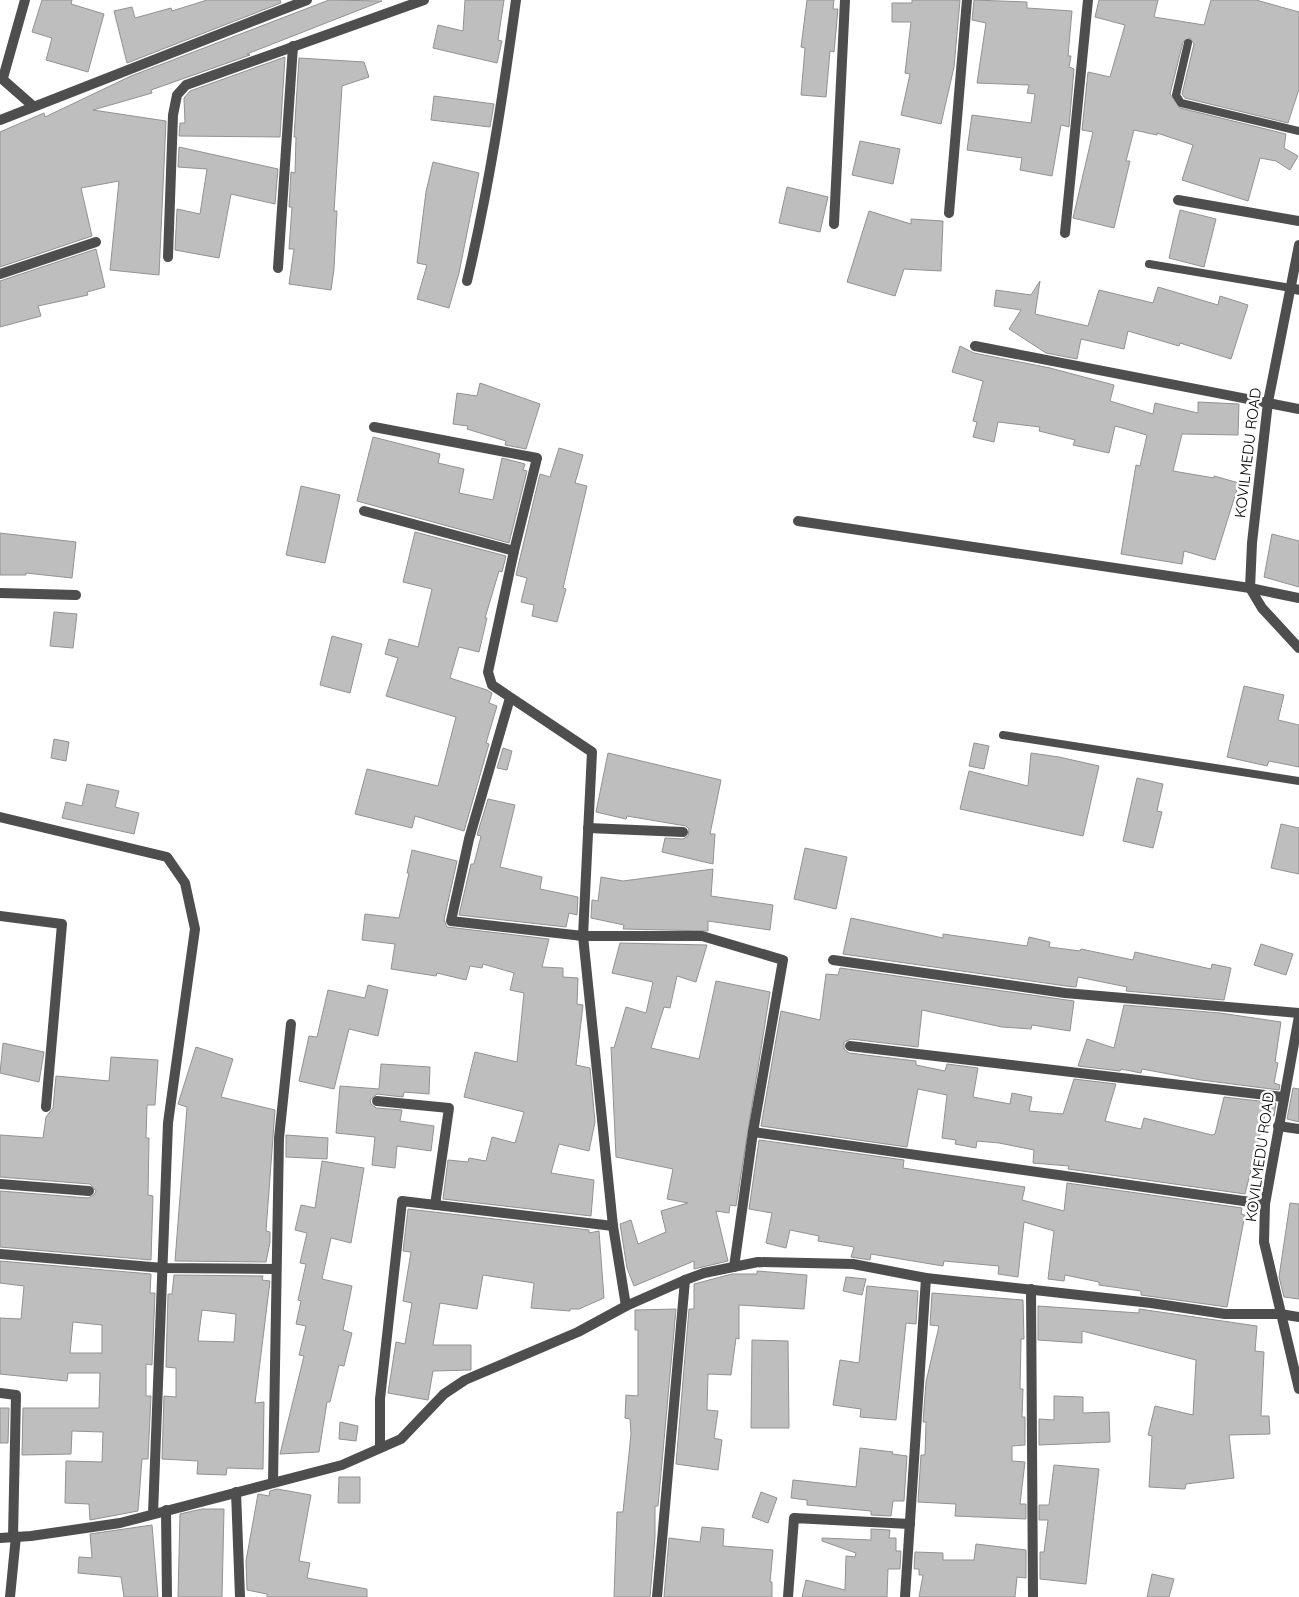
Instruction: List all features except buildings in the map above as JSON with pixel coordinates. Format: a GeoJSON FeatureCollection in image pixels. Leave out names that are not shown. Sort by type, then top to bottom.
{"type":"FeatureCollection","features":[{"type":"Feature","properties":{"kind":"street"},"geometry":{"type":"LineString","coordinates":[[25,0],[2,78],[33,106]]}},
{"type":"Feature","properties":{"kind":"street"},"geometry":{"type":"LineString","coordinates":[[0,120],[307,0]]}},
{"type":"Feature","properties":{"kind":"street"},"geometry":{"type":"LineString","coordinates":[[168,257],[173,115],[177,95],[186,85],[424,0]]}},
{"type":"Feature","properties":{"kind":"street"},"geometry":{"type":"LineString","coordinates":[[467,282],[485,204],[500,122],[516,0]]}},
{"type":"Feature","properties":{"kind":"street"},"geometry":{"type":"LineString","coordinates":[[834,224],[845,0]]}},
{"type":"Feature","properties":{"kind":"street"},"geometry":{"type":"LineString","coordinates":[[949,213],[967,0]]}},
{"type":"Feature","properties":{"kind":"street"},"geometry":{"type":"LineString","coordinates":[[1065,233],[1088,0]]}},
{"type":"Feature","properties":{"kind":"street"},"geometry":{"type":"LineString","coordinates":[[278,268],[293,46]]}},
{"type":"Feature","properties":{"kind":"street"},"geometry":{"type":"LineString","coordinates":[[1178,200],[1299,221]]}},
{"type":"Feature","properties":{"kind":"street"},"geometry":{"type":"LineString","coordinates":[[0,274],[96,242]]}},
{"type":"Feature","properties":{"kind":"street","name":"KOVILMEDU ROAD"},"geometry":{"type":"LineString","coordinates":[[1250,588],[1252,543],[1268,402],[1295,289],[1299,245]]}},
{"type":"Feature","properties":{"kind":"street"},"geometry":{"type":"LineString","coordinates":[[975,346],[1299,409]]}},
{"type":"Feature","properties":{"kind":"street"},"geometry":{"type":"LineString","coordinates":[[374,428],[537,458],[514,551],[488,672],[492,685],[592,752],[584,936],[613,1226],[626,1306]]}},
{"type":"Feature","properties":{"kind":"street"},"geometry":{"type":"LineString","coordinates":[[364,511],[514,551]]}},
{"type":"Feature","properties":{"kind":"street"},"geometry":{"type":"LineString","coordinates":[[798,521],[1250,588],[1299,598]]}},
{"type":"Feature","properties":{"kind":"street"},"geometry":{"type":"LineString","coordinates":[[1250,588],[1262,608],[1299,648]]}},
{"type":"Feature","properties":{"kind":"street"},"geometry":{"type":"LineString","coordinates":[[0,593],[76,595]]}},
{"type":"Feature","properties":{"kind":"street"},"geometry":{"type":"LineString","coordinates":[[510,698],[469,839],[450,921],[584,936],[702,936],[783,960],[753,1132],[734,1267]]}},
{"type":"Feature","properties":{"kind":"street"},"geometry":{"type":"LineString","coordinates":[[0,817],[168,857],[184,883],[195,929],[168,1123],[164,1268],[153,1514]]}},
{"type":"Feature","properties":{"kind":"street"},"geometry":{"type":"LineString","coordinates":[[588,828],[683,832]]}},
{"type":"Feature","properties":{"kind":"street"},"geometry":{"type":"LineString","coordinates":[[0,916],[62,924],[46,1107]]}},
{"type":"Feature","properties":{"kind":"street"},"geometry":{"type":"LineString","coordinates":[[834,960],[1065,993],[1299,1014]]}},
{"type":"Feature","properties":{"kind":"street","name":"KOVILMEDU ROAD"},"geometry":{"type":"LineString","coordinates":[[1298,1383],[1264,1242],[1265,1204],[1299,1014]]}},
{"type":"Feature","properties":{"kind":"street"},"geometry":{"type":"LineString","coordinates":[[273,1482],[278,1138],[291,1024]]}},
{"type":"Feature","properties":{"kind":"street"},"geometry":{"type":"LineString","coordinates":[[850,1046],[1283,1097]]}},
{"type":"Feature","properties":{"kind":"street"},"geometry":{"type":"LineString","coordinates":[[377,1101],[449,1108],[435,1205]]}},
{"type":"Feature","properties":{"kind":"street"},"geometry":{"type":"LineString","coordinates":[[1278,1126],[1299,1129]]}},
{"type":"Feature","properties":{"kind":"street"},"geometry":{"type":"LineString","coordinates":[[753,1132],[1265,1204]]}},
{"type":"Feature","properties":{"kind":"street"},"geometry":{"type":"LineString","coordinates":[[0,1184],[89,1190]]}},
{"type":"Feature","properties":{"kind":"street"},"geometry":{"type":"LineString","coordinates":[[380,1448],[380,1399],[402,1201],[613,1226]]}},
{"type":"Feature","properties":{"kind":"street"},"geometry":{"type":"LineString","coordinates":[[0,1254],[164,1268],[275,1269]]}},
{"type":"Feature","properties":{"kind":"street"},"geometry":{"type":"LineString","coordinates":[[0,1538],[31,1536],[120,1523],[273,1482],[342,1466],[401,1439],[444,1394],[465,1380],[578,1332],[626,1306],[685,1280],[758,1262],[831,1262],[926,1278],[1031,1289],[1225,1314],[1280,1314],[1299,1317]]}},
{"type":"Feature","properties":{"kind":"street"},"geometry":{"type":"LineString","coordinates":[[905,1597],[926,1278]]}},
{"type":"Feature","properties":{"kind":"street"},"geometry":{"type":"LineString","coordinates":[[657,1597],[685,1280]]}},
{"type":"Feature","properties":{"kind":"street"},"geometry":{"type":"LineString","coordinates":[[1031,1289],[1033,1597]]}},
{"type":"Feature","properties":{"kind":"street"},"geometry":{"type":"LineString","coordinates":[[0,1393],[16,1395],[14,1537],[6,1595]]}},
{"type":"Feature","properties":{"kind":"street"},"geometry":{"type":"LineString","coordinates":[[236,1492],[240,1597]]}},
{"type":"Feature","properties":{"kind":"street"},"geometry":{"type":"LineString","coordinates":[[166,1510],[167,1597]]}},
{"type":"Feature","properties":{"kind":"street"},"geometry":{"type":"LineString","coordinates":[[788,1597],[794,1518],[910,1524]]}},
{"type":"Feature","properties":{"kind":"lane"},"geometry":{"type":"LineString","coordinates":[[1188,43],[1176,95],[1181,103],[1299,131]]}},
{"type":"Feature","properties":{"kind":"lane"},"geometry":{"type":"LineString","coordinates":[[1149,264],[1295,289]]}},
{"type":"Feature","properties":{"kind":"lane"},"geometry":{"type":"LineString","coordinates":[[1003,735],[1299,781]]}}]}
